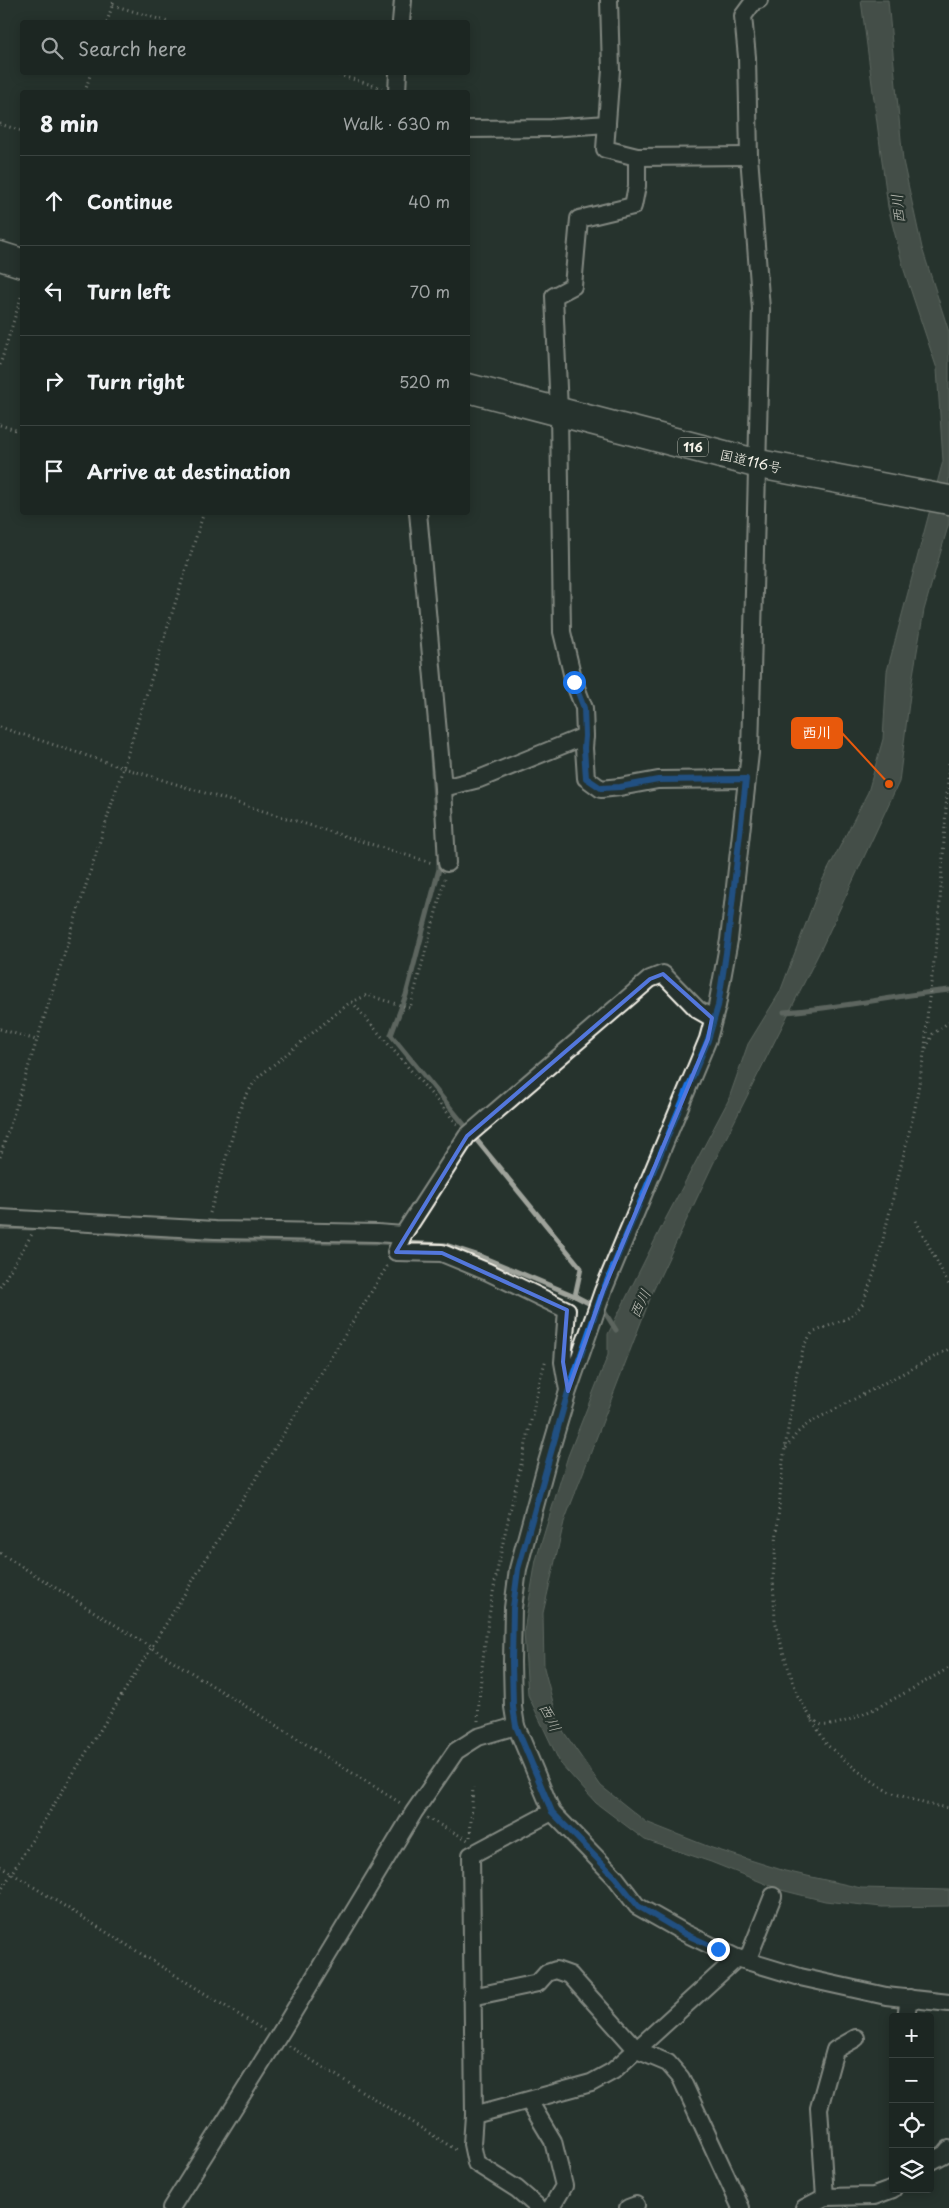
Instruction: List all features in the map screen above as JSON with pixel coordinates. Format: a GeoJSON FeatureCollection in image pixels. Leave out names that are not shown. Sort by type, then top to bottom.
{"type":"FeatureCollection","features":[{"type":"Feature","properties":{"kind":"highway"},"geometry":{"type":"LineString","coordinates":[[0,256],[20,262]]}},
{"type":"Feature","properties":{"kind":"highway","name":"国道116号"},"geometry":{"type":"LineString","coordinates":[[470,389],[759,464],[949,500]]}},
{"type":"Feature","properties":{"kind":"street"},"geometry":{"type":"LineString","coordinates":[[401,20],[403,0]]}},
{"type":"Feature","properties":{"kind":"street"},"geometry":{"type":"LineString","coordinates":[[609,0],[611,70],[605,149],[637,157],[748,156]]}},
{"type":"Feature","properties":{"kind":"street"},"geometry":{"type":"LineString","coordinates":[[756,0],[743,16],[747,57],[748,156],[761,309],[759,464],[750,753],[728,940],[718,1006],[712,1018],[708,1040],[603,1291],[568,1392],[518,1569],[513,1608],[513,1707],[516,1726],[552,1812],[615,1877],[638,1906],[685,1934],[742,1960],[800,1977],[886,1996],[949,2003]]}},
{"type":"Feature","properties":{"kind":"street"},"geometry":{"type":"LineString","coordinates":[[397,90],[398,75]]}},
{"type":"Feature","properties":{"kind":"street"},"geometry":{"type":"LineString","coordinates":[[470,129],[551,128],[607,124]]}},
{"type":"Feature","properties":{"kind":"street"},"geometry":{"type":"LineString","coordinates":[[637,157],[637,186],[633,206],[579,220],[573,286],[554,296],[559,411],[562,632],[574,682],[584,708],[586,778],[601,788],[620,787],[658,780],[746,779]]}},
{"type":"Feature","properties":{"kind":"street"},"geometry":{"type":"LineString","coordinates":[[418,515],[443,788],[447,863]]}},
{"type":"Feature","properties":{"kind":"street"},"geometry":{"type":"LineString","coordinates":[[443,788],[480,779],[585,736]]}},
{"type":"Feature","properties":{"kind":"street"},"geometry":{"type":"LineString","coordinates":[[568,1392],[563,1362],[567,1310],[488,1272],[442,1253],[396,1252],[402,1235],[413,1222],[468,1136],[650,979],[662,974],[698,1010],[712,1018]]}},
{"type":"Feature","properties":{"kind":"street"},"geometry":{"type":"LineString","coordinates":[[0,1218],[202,1230],[402,1235]]}},
{"type":"Feature","properties":{"kind":"street"},"geometry":{"type":"LineString","coordinates":[[171,2208],[277,2039],[414,1812],[456,1751],[478,1737],[516,1726]]}},
{"type":"Feature","properties":{"kind":"street"},"geometry":{"type":"LineString","coordinates":[[539,2208],[517,2189],[476,2162],[472,2144],[474,2115],[470,1855],[552,1812]]}},
{"type":"Feature","properties":{"kind":"street"},"geometry":{"type":"LineString","coordinates":[[474,2115],[591,2083],[613,2071],[742,1960],[773,1896]]}},
{"type":"Feature","properties":{"kind":"street"},"geometry":{"type":"LineString","coordinates":[[472,1997],[538,1983],[547,1973],[556,1970],[570,1976],[638,2050],[668,2064],[681,2078],[741,2208]]}},
{"type":"Feature","properties":{"kind":"street"},"geometry":{"type":"LineString","coordinates":[[907,2013],[909,1998]]}},
{"type":"Feature","properties":{"kind":"street"},"geometry":{"type":"LineString","coordinates":[[825,2197],[818,2108],[835,2050],[856,2038]]}},
{"type":"Feature","properties":{"kind":"street"},"geometry":{"type":"LineString","coordinates":[[529,2101],[553,2141],[564,2186],[551,2208]]}},
{"type":"Feature","properties":{"kind":"street"},"geometry":{"type":"LineString","coordinates":[[934,2160],[945,2154],[949,2149]]}},
{"type":"Feature","properties":{"kind":"street"},"geometry":{"type":"LineString","coordinates":[[804,2208],[825,2197],[874,2196],[889,2190]]}},
{"type":"Feature","properties":{"kind":"path"},"geometry":{"type":"LineString","coordinates":[[108,20],[114,0]]}},
{"type":"Feature","properties":{"kind":"path"},"geometry":{"type":"LineString","coordinates":[[112,5],[161,20]]}},
{"type":"Feature","properties":{"kind":"path"},"geometry":{"type":"LineString","coordinates":[[85,90],[90,75]]}},
{"type":"Feature","properties":{"kind":"path"},"geometry":{"type":"LineString","coordinates":[[339,75],[389,90]]}},
{"type":"Feature","properties":{"kind":"path"},"geometry":{"type":"LineString","coordinates":[[0,124],[20,130]]}},
{"type":"Feature","properties":{"kind":"path"},"geometry":{"type":"LineString","coordinates":[[0,365],[20,300]]}},
{"type":"Feature","properties":{"kind":"path"},"geometry":{"type":"LineString","coordinates":[[0,425],[20,431]]}},
{"type":"Feature","properties":{"kind":"path"},"geometry":{"type":"LineString","coordinates":[[0,1157],[203,515]]}},
{"type":"Feature","properties":{"kind":"path"},"geometry":{"type":"LineString","coordinates":[[0,727],[124,768],[431,862],[447,863],[445,883],[410,1008],[367,995],[352,1002],[310,1034],[256,1080],[242,1103],[211,1213],[202,1230]]}},
{"type":"Feature","properties":{"kind":"path"},"geometry":{"type":"LineString","coordinates":[[949,763],[938,932],[928,1006],[925,1048],[913,1117],[876,1268],[862,1305],[850,1317],[812,1333],[804,1345],[797,1372],[785,1449],[773,1578],[775,1620],[784,1655],[798,1696],[827,1745],[858,1771],[887,1791],[926,1804],[949,1808]]}},
{"type":"Feature","properties":{"kind":"path"},"geometry":{"type":"LineString","coordinates":[[352,1002],[468,1136]]}},
{"type":"Feature","properties":{"kind":"path"},"geometry":{"type":"LineString","coordinates":[[925,1048],[933,1034],[949,1022]]}},
{"type":"Feature","properties":{"kind":"path"},"geometry":{"type":"LineString","coordinates":[[0,1029],[36,1040]]}},
{"type":"Feature","properties":{"kind":"path"},"geometry":{"type":"LineString","coordinates":[[0,1287],[31,1236],[34,1220]]}},
{"type":"Feature","properties":{"kind":"path"},"geometry":{"type":"LineString","coordinates":[[916,1221],[949,1285]]}},
{"type":"Feature","properties":{"kind":"path"},"geometry":{"type":"LineString","coordinates":[[0,1892],[396,1252]]}},
{"type":"Feature","properties":{"kind":"path"},"geometry":{"type":"LineString","coordinates":[[785,1449],[797,1433],[809,1423],[949,1349]]}},
{"type":"Feature","properties":{"kind":"path"},"geometry":{"type":"LineString","coordinates":[[478,1737],[483,1650],[492,1594],[506,1522],[537,1390],[547,1357]]}},
{"type":"Feature","properties":{"kind":"path"},"geometry":{"type":"LineString","coordinates":[[0,1553],[414,1812],[470,1841],[473,1787]]}},
{"type":"Feature","properties":{"kind":"path"},"geometry":{"type":"LineString","coordinates":[[810,1718],[822,1725],[840,1722],[873,1709],[949,1668]]}},
{"type":"Feature","properties":{"kind":"path"},"geometry":{"type":"LineString","coordinates":[[0,1866],[10,1874],[30,1883],[359,2092],[476,2162]]}},
{"type":"Feature","properties":{"kind":"highlighted area"},"geometry":{"type":"Polygon","coordinates":[[[663,974],[712,1018],[708,1039],[603,1291],[568,1391],[563,1362],[567,1310],[442,1253],[396,1252],[467,1136],[650,979],[663,974]]]}},
{"type":"Feature","properties":{"kind":"water"},"geometry":{"type":"Polygon","coordinates":[[[861,0],[888,0],[903,161],[922,248],[949,332],[949,523],[924,610],[911,687],[899,782],[822,947],[713,1164],[653,1291],[564,1522],[543,1613],[544,1668],[559,1725],[601,1786],[646,1822],[712,1848],[785,1871],[861,1888],[949,1890],[949,1906],[882,1907],[825,1901],[781,1890],[711,1862],[645,1840],[596,1803],[560,1763],[528,1695],[524,1631],[536,1560],[568,1456],[608,1355],[608,1334],[666,1218],[728,1101],[748,1044],[780,992],[822,881],[868,792],[883,739],[887,671],[943,461],[937,369],[904,270],[888,207],[861,0]]]}},
{"type":"Feature","properties":{"kind":"waterway"},"geometry":{"type":"LineString","coordinates":[[431,742],[436,814]]}},
{"type":"Feature","properties":{"kind":"waterway"},"geometry":{"type":"LineString","coordinates":[[439,859],[439,869],[406,995],[391,1035],[581,1268],[575,1296]]}},
{"type":"Feature","properties":{"kind":"waterway"},"geometry":{"type":"LineString","coordinates":[[784,1012],[949,990]]}},
{"type":"Feature","properties":{"kind":"waterway"},"geometry":{"type":"LineString","coordinates":[[0,1227],[33,1228]]}},
{"type":"Feature","properties":{"kind":"waterway"},"geometry":{"type":"LineString","coordinates":[[101,1232],[203,1239],[445,1245],[482,1257],[575,1296],[604,1311],[616,1330]]}},
{"type":"Feature","properties":{"kind":"place","name":"西川"},"geometry":{"type":"Point","coordinates":[889,784]}},
{"type":"Feature","properties":{"kind":"route"},"geometry":{"type":"LineString","coordinates":[[574,682],[584,708],[586,778],[601,788],[620,787],[658,780],[746,779],[728,940],[718,1006],[712,1018],[708,1040],[603,1291],[568,1392],[518,1569],[513,1608],[513,1707],[516,1726],[552,1812],[615,1877],[638,1906],[685,1934],[718,1949]]}}]}
